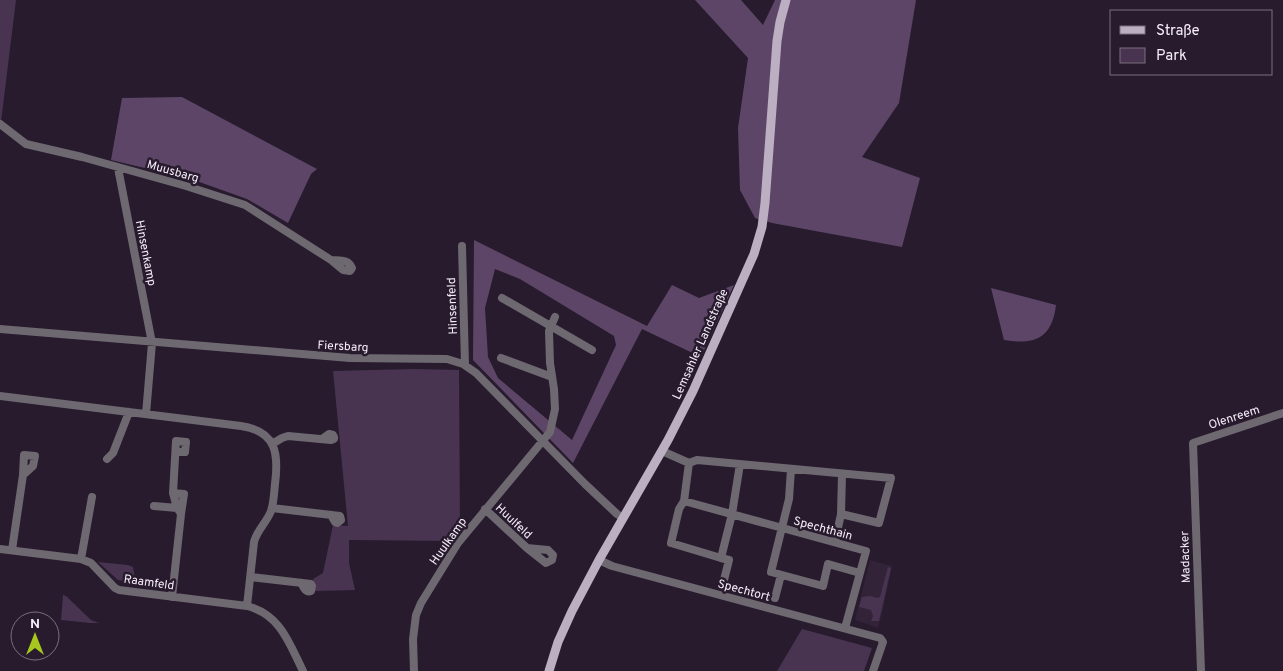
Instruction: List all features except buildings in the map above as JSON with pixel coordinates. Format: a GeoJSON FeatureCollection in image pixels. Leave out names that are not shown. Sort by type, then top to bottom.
{"type":"FeatureCollection","features":[{"type":"Feature","properties":{"kind":"main road","name":"Lemsahler Landstraße"},"geometry":{"type":"LineString","coordinates":[[549,671],[565,626],[599,560],[662,451],[693,391],[759,240],[765,203],[777,41],[786,0]]}},
{"type":"Feature","properties":{"kind":"street","name":"Muusbarg"},"geometry":{"type":"LineString","coordinates":[[0,124],[26,144],[82,157],[186,186],[245,206],[331,260]]}},
{"type":"Feature","properties":{"kind":"street","name":"Hinsenkamp"},"geometry":{"type":"LineString","coordinates":[[118,168],[152,343],[146,414]]}},
{"type":"Feature","properties":{"kind":"street","name":"Hinsenfeld"},"geometry":{"type":"LineString","coordinates":[[462,246],[465,364]]}},
{"type":"Feature","properties":{"kind":"street"},"geometry":{"type":"LineString","coordinates":[[502,298],[592,350]]}},
{"type":"Feature","properties":{"kind":"street"},"geometry":{"type":"LineString","coordinates":[[550,326],[554,317]]}},
{"type":"Feature","properties":{"kind":"street","name":"Huulkamp"},"geometry":{"type":"LineString","coordinates":[[414,671],[413,639],[416,615],[421,603],[452,551],[550,432],[555,409],[548,342],[550,326]]}},
{"type":"Feature","properties":{"kind":"street","name":"Fiersbarg"},"geometry":{"type":"LineString","coordinates":[[0,329],[350,358],[438,358],[454,360],[465,364],[476,373],[542,442],[623,518]]}},
{"type":"Feature","properties":{"kind":"street"},"geometry":{"type":"LineString","coordinates":[[501,358],[552,377]]}},
{"type":"Feature","properties":{"kind":"street"},"geometry":{"type":"LineString","coordinates":[[0,396],[251,427],[262,433],[272,444],[278,462],[272,508],[255,537],[247,606]]}},
{"type":"Feature","properties":{"kind":"street"},"geometry":{"type":"LineString","coordinates":[[107,459],[113,453],[129,412]]}},
{"type":"Feature","properties":{"kind":"street","name":"Olenreem"},"geometry":{"type":"LineString","coordinates":[[1193,443],[1283,413]]}},
{"type":"Feature","properties":{"kind":"street"},"geometry":{"type":"LineString","coordinates":[[272,444],[288,436],[322,439]]}},
{"type":"Feature","properties":{"kind":"street","name":"Madacker"},"geometry":{"type":"LineString","coordinates":[[1193,443],[1201,671]]}},
{"type":"Feature","properties":{"kind":"street"},"geometry":{"type":"LineString","coordinates":[[662,451],[689,463],[697,460],[891,478],[879,523],[841,514]]}},
{"type":"Feature","properties":{"kind":"street"},"geometry":{"type":"LineString","coordinates":[[172,597],[179,511],[184,494],[173,493],[176,452]]}},
{"type":"Feature","properties":{"kind":"street"},"geometry":{"type":"LineString","coordinates":[[689,463],[684,501],[671,543],[729,560],[723,584]]}},
{"type":"Feature","properties":{"kind":"street"},"geometry":{"type":"LineString","coordinates":[[721,558],[732,514],[740,464]]}},
{"type":"Feature","properties":{"kind":"street"},"geometry":{"type":"LineString","coordinates":[[782,528],[789,499],[791,469]]}},
{"type":"Feature","properties":{"kind":"street"},"geometry":{"type":"LineString","coordinates":[[835,542],[841,514],[842,474]]}},
{"type":"Feature","properties":{"kind":"street"},"geometry":{"type":"LineString","coordinates":[[12,550],[22,475]]}},
{"type":"Feature","properties":{"kind":"street"},"geometry":{"type":"LineString","coordinates":[[81,559],[92,497]]}},
{"type":"Feature","properties":{"kind":"street","name":"Spechthain"},"geometry":{"type":"LineString","coordinates":[[684,501],[866,551],[845,628]]}},
{"type":"Feature","properties":{"kind":"street"},"geometry":{"type":"LineString","coordinates":[[154,506],[179,511]]}},
{"type":"Feature","properties":{"kind":"street"},"geometry":{"type":"LineString","coordinates":[[272,508],[331,516]]}},
{"type":"Feature","properties":{"kind":"street","name":"Huulfeld"},"geometry":{"type":"LineString","coordinates":[[485,509],[527,548]]}},
{"type":"Feature","properties":{"kind":"street","name":"Spechthain"},"geometry":{"type":"LineString","coordinates":[[781,575],[770,572],[782,528]]}},
{"type":"Feature","properties":{"kind":"street","name":"Raamfeld"},"geometry":{"type":"LineString","coordinates":[[0,549],[81,559],[91,564],[119,590],[247,606],[261,611],[279,625],[303,671]]}},
{"type":"Feature","properties":{"kind":"street","name":"Spechtort"},"geometry":{"type":"LineString","coordinates":[[599,560],[612,566],[880,638],[883,642],[873,671]]}},
{"type":"Feature","properties":{"kind":"street"},"geometry":{"type":"LineString","coordinates":[[775,598],[781,575],[823,586],[828,564],[860,573]]}},
{"type":"Feature","properties":{"kind":"street"},"geometry":{"type":"LineString","coordinates":[[251,577],[301,583]]}},
{"type":"Feature","properties":{"kind":"shaded area"},"geometry":{"type":"Polygon","coordinates":[[[695,0],[741,0],[763,25],[775,0],[916,0],[899,103],[862,157],[920,178],[902,247],[772,223],[755,218],[740,190],[738,128],[748,58],[695,0]]]}},
{"type":"Feature","properties":{"kind":"shaded area"},"geometry":{"type":"Polygon","coordinates":[[[182,97],[317,169],[311,174],[288,223],[247,199],[191,179],[111,160],[122,98],[182,97]]]}},
{"type":"Feature","properties":{"kind":"shaded area"},"geometry":{"type":"Polygon","coordinates":[[[474,240],[647,326],[672,285],[699,298],[734,285],[701,357],[642,329],[573,463],[473,360],[474,240]],[[495,269],[485,308],[488,357],[498,378],[572,440],[616,345],[614,336],[520,279],[495,269]]]}},
{"type":"Feature","properties":{"kind":"shaded area"},"geometry":{"type":"Polygon","coordinates":[[[991,288],[1056,305],[1054,316],[1046,332],[1033,340],[1004,340],[991,288]]]}},
{"type":"Feature","properties":{"kind":"shaded area"},"geometry":{"type":"Polygon","coordinates":[[[870,560],[892,566],[878,628],[855,620],[870,560]]]}},
{"type":"Feature","properties":{"kind":"green space"},"geometry":{"type":"Polygon","coordinates":[[[0,0],[16,0],[1,122],[0,121],[0,0]]]}},
{"type":"Feature","properties":{"kind":"green space"},"geometry":{"type":"Polygon","coordinates":[[[459,370],[460,532],[454,541],[349,540],[349,563],[355,590],[315,591],[313,579],[323,573],[333,525],[348,526],[333,371],[459,370]]]}},
{"type":"Feature","properties":{"kind":"green space"},"geometry":{"type":"Polygon","coordinates":[[[98,562],[133,567],[134,583],[118,580],[98,562]]]}},
{"type":"Feature","properties":{"kind":"green space"},"geometry":{"type":"Polygon","coordinates":[[[888,567],[891,568],[879,621],[871,621],[873,616],[871,610],[859,607],[862,597],[880,597],[888,567]]]}},
{"type":"Feature","properties":{"kind":"green space"},"geometry":{"type":"Polygon","coordinates":[[[63,595],[91,620],[99,623],[61,620],[63,595]]]}},
{"type":"Feature","properties":{"kind":"green space"},"geometry":{"type":"Polygon","coordinates":[[[802,629],[872,648],[864,671],[777,671],[802,629]]]}}]}
